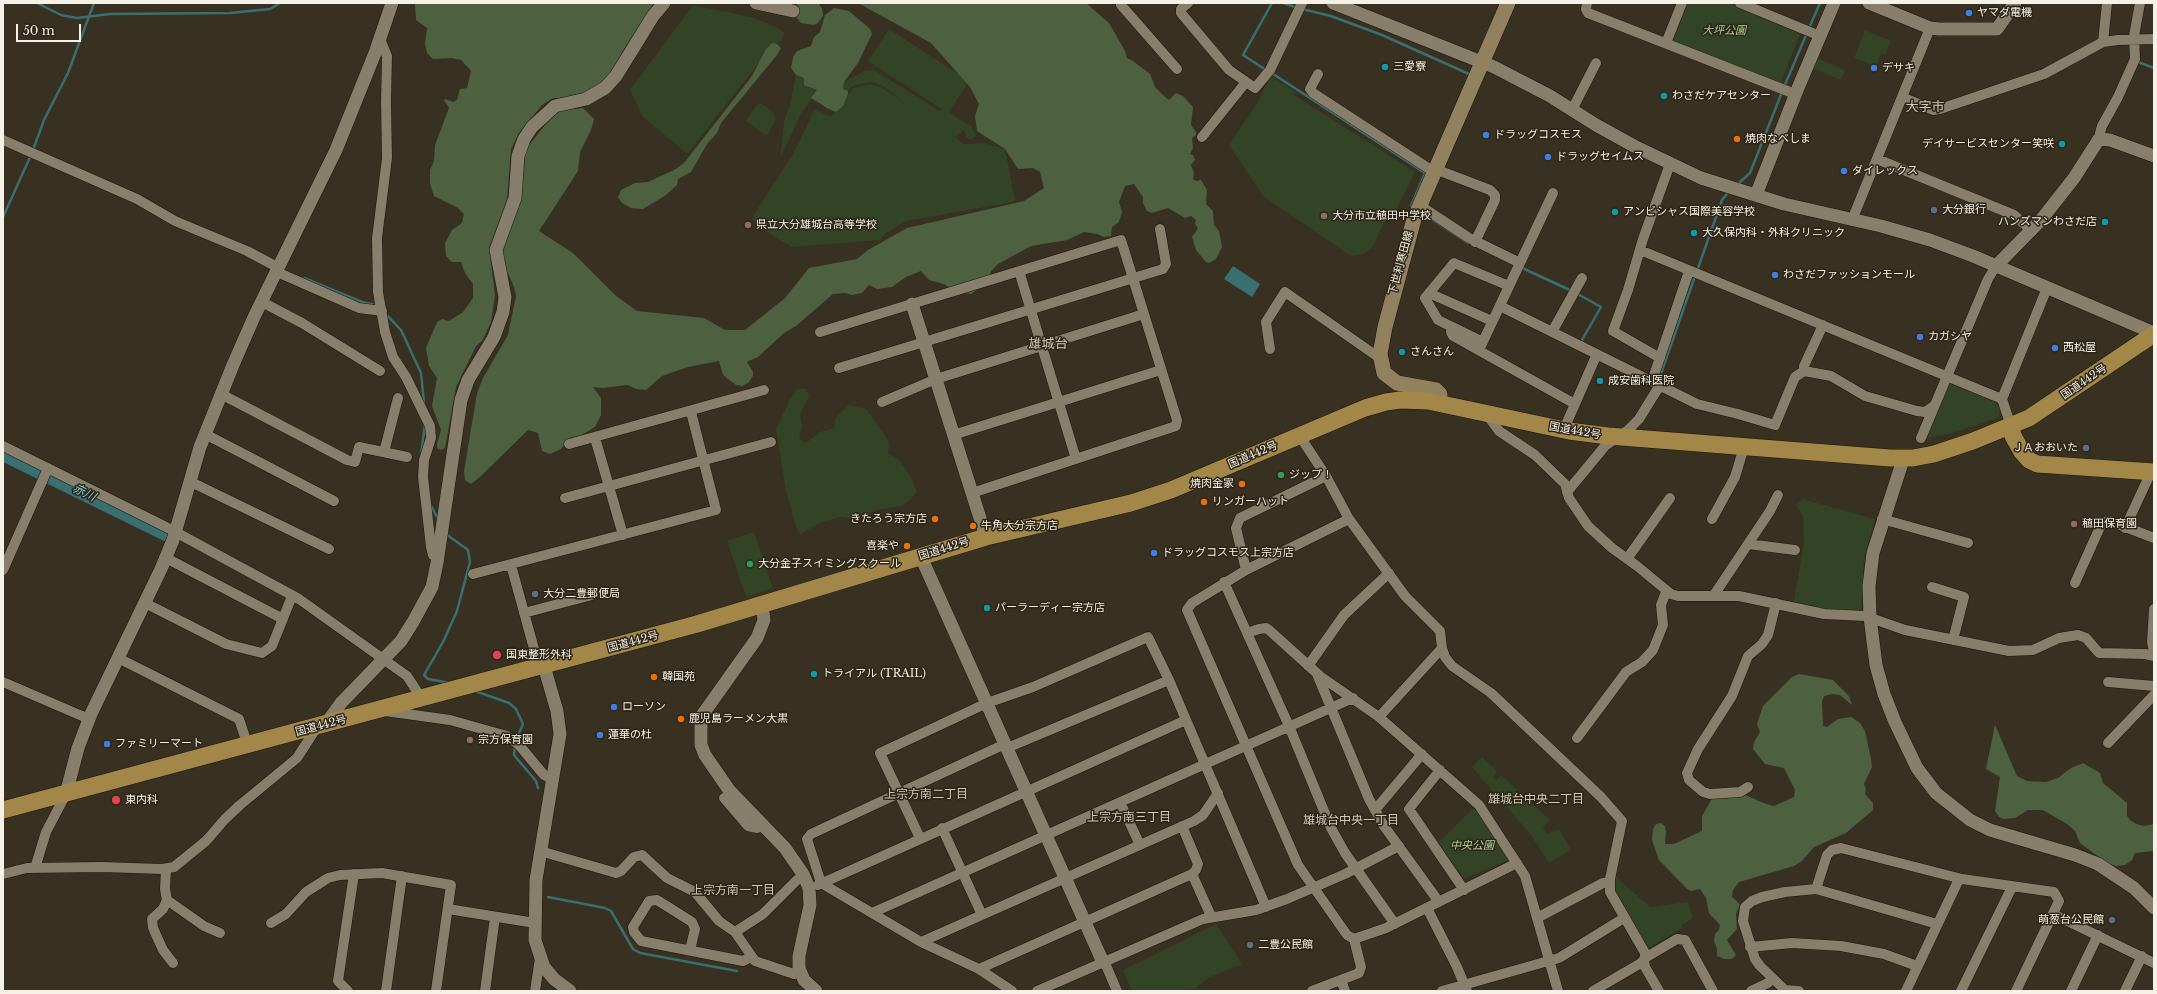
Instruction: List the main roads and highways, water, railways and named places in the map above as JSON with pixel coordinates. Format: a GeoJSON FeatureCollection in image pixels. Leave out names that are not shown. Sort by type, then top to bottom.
{"type":"FeatureCollection","features":[{"type":"Feature","properties":{"kind":"highway","name":"国道442号"},"geometry":{"type":"LineString","coordinates":[[2012,431],[2154,333]]}},
{"type":"Feature","properties":{"kind":"highway","name":"国道442号"},"geometry":{"type":"LineString","coordinates":[[3,810],[542,667],[762,605],[986,537],[1150,497],[1371,405],[1410,400],[1439,403],[1564,430],[1618,437],[1897,459],[1913,458],[1934,454],[2012,431],[2076,401],[2154,347]]}},
{"type":"Feature","properties":{"kind":"highway"},"geometry":{"type":"LineString","coordinates":[[2012,431],[2025,456],[2033,462],[2042,465],[2153,472]]}},
{"type":"Feature","properties":{"kind":"main road","name":"下世利寒田線"},"geometry":{"type":"LineString","coordinates":[[1439,403],[1440,394],[1436,390],[1399,384],[1390,380],[1384,373],[1381,359],[1385,327],[1407,239],[1419,205],[1508,3]]}},
{"type":"Feature","properties":{"kind":"water"},"geometry":{"type":"Polygon","coordinates":[[[1233,266],[1260,284],[1252,297],[1224,279],[1233,266]]]}},
{"type":"Feature","properties":{"kind":"waterway"},"geometry":{"type":"LineString","coordinates":[[37,3],[61,15],[77,18],[110,14],[230,13],[270,9],[280,3]]}},
{"type":"Feature","properties":{"kind":"waterway"},"geometry":{"type":"LineString","coordinates":[[33,150],[44,120],[68,73],[94,3]]}},
{"type":"Feature","properties":{"kind":"waterway"},"geometry":{"type":"LineString","coordinates":[[1266,70],[1243,55],[1272,3]]}},
{"type":"Feature","properties":{"kind":"waterway"},"geometry":{"type":"LineString","coordinates":[[1283,3],[1298,8]]}},
{"type":"Feature","properties":{"kind":"waterway"},"geometry":{"type":"LineString","coordinates":[[1809,28],[1820,3]]}},
{"type":"Feature","properties":{"kind":"waterway"},"geometry":{"type":"LineString","coordinates":[[1302,9],[1331,16],[1382,35],[1469,74]]}},
{"type":"Feature","properties":{"kind":"waterway"},"geometry":{"type":"LineString","coordinates":[[1784,87],[1807,33]]}},
{"type":"Feature","properties":{"kind":"waterway"},"geometry":{"type":"LineString","coordinates":[[2138,60],[2138,62],[2154,68]]}},
{"type":"Feature","properties":{"kind":"waterway"},"geometry":{"type":"LineString","coordinates":[[1270,72],[1425,173],[1411,206],[1413,207]]}},
{"type":"Feature","properties":{"kind":"waterway"},"geometry":{"type":"LineString","coordinates":[[1739,183],[1750,173],[1782,92]]}},
{"type":"Feature","properties":{"kind":"waterway"},"geometry":{"type":"LineString","coordinates":[[3,217],[31,155]]}},
{"type":"Feature","properties":{"kind":"waterway"},"geometry":{"type":"LineString","coordinates":[[1697,271],[1722,200],[1727,194]]}},
{"type":"Feature","properties":{"kind":"waterway"},"geometry":{"type":"LineString","coordinates":[[1422,213],[1468,243]]}},
{"type":"Feature","properties":{"kind":"waterway"},"geometry":{"type":"LineString","coordinates":[[1520,267],[1572,291]]}},
{"type":"Feature","properties":{"kind":"waterway"},"geometry":{"type":"LineString","coordinates":[[1658,382],[1695,276]]}},
{"type":"Feature","properties":{"kind":"waterway"},"geometry":{"type":"LineString","coordinates":[[304,278],[362,302],[376,305]]}},
{"type":"Feature","properties":{"kind":"waterway"},"geometry":{"type":"LineString","coordinates":[[1576,293],[1601,307],[1582,340]]}},
{"type":"Feature","properties":{"kind":"waterway"},"geometry":{"type":"LineString","coordinates":[[384,312],[401,330],[421,373],[424,403]]}},
{"type":"Feature","properties":{"kind":"waterway"},"geometry":{"type":"LineString","coordinates":[[421,455],[425,424]]}},
{"type":"Feature","properties":{"kind":"waterway","name":"赤川"},"geometry":{"type":"LineString","coordinates":[[3,453],[166,533]]}},
{"type":"Feature","properties":{"kind":"waterway"},"geometry":{"type":"LineString","coordinates":[[430,504],[438,519]]}},
{"type":"Feature","properties":{"kind":"waterway"},"geometry":{"type":"LineString","coordinates":[[446,534],[468,550],[470,562],[457,611],[443,642],[424,675],[428,679],[450,683]]}},
{"type":"Feature","properties":{"kind":"waterway"},"geometry":{"type":"LineString","coordinates":[[475,691],[509,703],[516,709],[523,724],[516,740]]}},
{"type":"Feature","properties":{"kind":"waterway"},"geometry":{"type":"LineString","coordinates":[[515,747],[514,755],[536,781],[538,788]]}},
{"type":"Feature","properties":{"kind":"waterway"},"geometry":{"type":"LineString","coordinates":[[548,897],[605,908],[611,911],[633,949],[640,953],[737,971]]}},
{"type":"Feature","properties":{"kind":"place","name":"ヤマダ電機"},"geometry":{"type":"Point","coordinates":[1969,13]}},
{"type":"Feature","properties":{"kind":"place","name":"三愛寮"},"geometry":{"type":"Point","coordinates":[1385,67]}},
{"type":"Feature","properties":{"kind":"place","name":"デサキ"},"geometry":{"type":"Point","coordinates":[1874,68]}},
{"type":"Feature","properties":{"kind":"place","name":"わさだケアセンター"},"geometry":{"type":"Point","coordinates":[1664,96]}},
{"type":"Feature","properties":{"kind":"place","name":"ドラッグコスモス"},"geometry":{"type":"Point","coordinates":[1486,135]}},
{"type":"Feature","properties":{"kind":"place","name":"焼肉なべしま"},"geometry":{"type":"Point","coordinates":[1737,139]}},
{"type":"Feature","properties":{"kind":"place","name":"デイサービスセンター笑咲"},"geometry":{"type":"Point","coordinates":[2062,144]}},
{"type":"Feature","properties":{"kind":"place","name":"ドラッグセイムス"},"geometry":{"type":"Point","coordinates":[1548,157]}},
{"type":"Feature","properties":{"kind":"place","name":"ダイレックス"},"geometry":{"type":"Point","coordinates":[1844,171]}},
{"type":"Feature","properties":{"kind":"place","name":"大分銀行"},"geometry":{"type":"Point","coordinates":[1934,210]}},
{"type":"Feature","properties":{"kind":"place","name":"アンビシャス国際美容学校"},"geometry":{"type":"Point","coordinates":[1615,212]}},
{"type":"Feature","properties":{"kind":"place","name":"大分市立稙田中学校"},"geometry":{"type":"Point","coordinates":[1324,216]}},
{"type":"Feature","properties":{"kind":"place","name":"ハンズマンわさだ店"},"geometry":{"type":"Point","coordinates":[2105,222]}},
{"type":"Feature","properties":{"kind":"place","name":"県立大分雄城台高等学校"},"geometry":{"type":"Point","coordinates":[748,225]}},
{"type":"Feature","properties":{"kind":"place","name":"大久保内科・外科クリニック"},"geometry":{"type":"Point","coordinates":[1694,233]}},
{"type":"Feature","properties":{"kind":"place","name":"わさだファッションモール"},"geometry":{"type":"Point","coordinates":[1775,275]}},
{"type":"Feature","properties":{"kind":"place","name":"カガシヤ"},"geometry":{"type":"Point","coordinates":[1920,337]}},
{"type":"Feature","properties":{"kind":"place","name":"西松屋"},"geometry":{"type":"Point","coordinates":[2055,348]}},
{"type":"Feature","properties":{"kind":"place","name":"さんさん"},"geometry":{"type":"Point","coordinates":[1402,352]}},
{"type":"Feature","properties":{"kind":"place","name":"成安歯科医院"},"geometry":{"type":"Point","coordinates":[1600,381]}},
{"type":"Feature","properties":{"kind":"place","name":"ＪＡおおいた"},"geometry":{"type":"Point","coordinates":[2086,448]}},
{"type":"Feature","properties":{"kind":"place","name":"ジップ！"},"geometry":{"type":"Point","coordinates":[1281,475]}},
{"type":"Feature","properties":{"kind":"place","name":"焼肉金家"},"geometry":{"type":"Point","coordinates":[1242,484]}},
{"type":"Feature","properties":{"kind":"place","name":"リンガーハット"},"geometry":{"type":"Point","coordinates":[1204,502]}},
{"type":"Feature","properties":{"kind":"place","name":"きたろう宗方店"},"geometry":{"type":"Point","coordinates":[935,519]}},
{"type":"Feature","properties":{"kind":"place","name":"稙田保育園"},"geometry":{"type":"Point","coordinates":[2074,524]}},
{"type":"Feature","properties":{"kind":"place","name":"牛角大分宗方店"},"geometry":{"type":"Point","coordinates":[973,526]}},
{"type":"Feature","properties":{"kind":"place","name":"喜楽や"},"geometry":{"type":"Point","coordinates":[907,546]}},
{"type":"Feature","properties":{"kind":"place","name":"ドラッグコスモス上宗方店"},"geometry":{"type":"Point","coordinates":[1154,553]}},
{"type":"Feature","properties":{"kind":"place","name":"大分金子スイミングスクール"},"geometry":{"type":"Point","coordinates":[750,564]}},
{"type":"Feature","properties":{"kind":"place","name":"大分二豊郵便局"},"geometry":{"type":"Point","coordinates":[535,594]}},
{"type":"Feature","properties":{"kind":"place","name":"パーラーディー宗方店"},"geometry":{"type":"Point","coordinates":[987,608]}},
{"type":"Feature","properties":{"kind":"place","name":"国東整形外科"},"geometry":{"type":"Point","coordinates":[497,655]}},
{"type":"Feature","properties":{"kind":"place","name":"トライアル (TRAIL)"},"geometry":{"type":"Point","coordinates":[814,674]}},
{"type":"Feature","properties":{"kind":"place","name":"韓国苑"},"geometry":{"type":"Point","coordinates":[654,677]}},
{"type":"Feature","properties":{"kind":"place","name":"ローソン"},"geometry":{"type":"Point","coordinates":[614,707]}},
{"type":"Feature","properties":{"kind":"place","name":"鹿児島ラーメン大黒"},"geometry":{"type":"Point","coordinates":[681,719]}},
{"type":"Feature","properties":{"kind":"place","name":"蓮華の杜"},"geometry":{"type":"Point","coordinates":[600,735]}},
{"type":"Feature","properties":{"kind":"place","name":"宗方保育園"},"geometry":{"type":"Point","coordinates":[470,740]}},
{"type":"Feature","properties":{"kind":"place","name":"ファミリーマート"},"geometry":{"type":"Point","coordinates":[107,744]}},
{"type":"Feature","properties":{"kind":"place","name":"東内科"},"geometry":{"type":"Point","coordinates":[116,800]}},
{"type":"Feature","properties":{"kind":"place","name":"萌葱台公民館"},"geometry":{"type":"Point","coordinates":[2112,920]}},
{"type":"Feature","properties":{"kind":"place","name":"二豊公民館"},"geometry":{"type":"Point","coordinates":[1250,945]}},
{"type":"Feature","properties":{"kind":"district","name":"大字市"},"geometry":{"type":"Point","coordinates":[1925,107]}},
{"type":"Feature","properties":{"kind":"district","name":"雄城台"},"geometry":{"type":"Point","coordinates":[1048,344]}},
{"type":"Feature","properties":{"kind":"district","name":"上宗方南二丁目"},"geometry":{"type":"Point","coordinates":[926,795]}},
{"type":"Feature","properties":{"kind":"district","name":"雄城台中央二丁目"},"geometry":{"type":"Point","coordinates":[1536,800]}},
{"type":"Feature","properties":{"kind":"district","name":"上宗方南三丁目"},"geometry":{"type":"Point","coordinates":[1129,818]}},
{"type":"Feature","properties":{"kind":"district","name":"雄城台中央一丁目"},"geometry":{"type":"Point","coordinates":[1351,821]}},
{"type":"Feature","properties":{"kind":"district","name":"上宗方南一丁目"},"geometry":{"type":"Point","coordinates":[733,891]}},
{"type":"Feature","properties":{"kind":"park label","name":"大坪公園"},"geometry":{"type":"Point","coordinates":[1724,31]}},
{"type":"Feature","properties":{"kind":"park label","name":"中央公園"},"geometry":{"type":"Point","coordinates":[1472,846]}}]}
